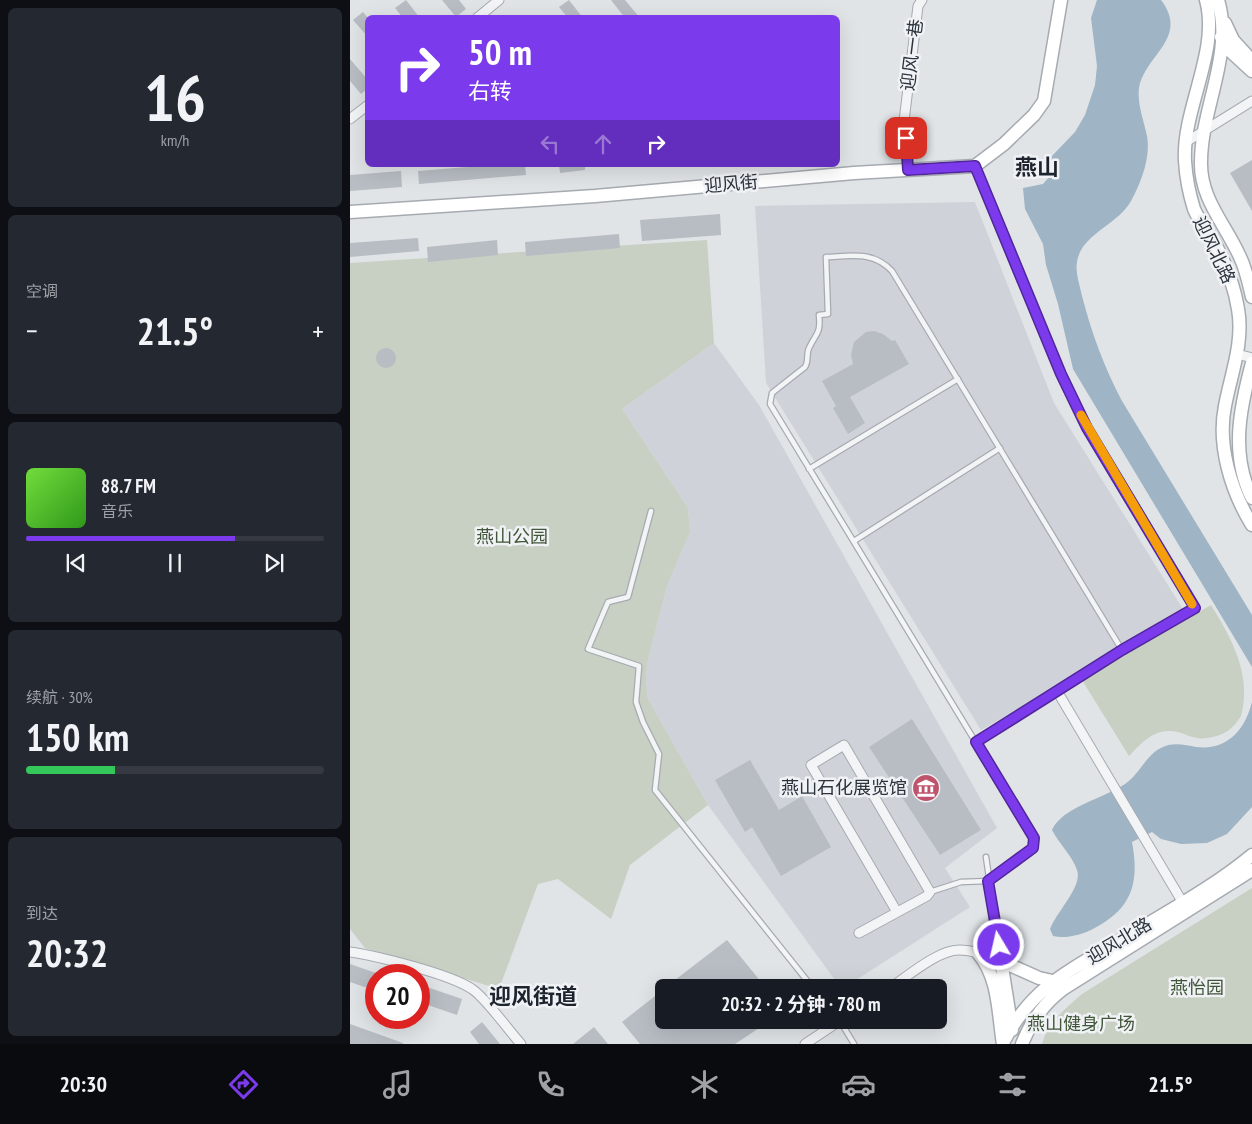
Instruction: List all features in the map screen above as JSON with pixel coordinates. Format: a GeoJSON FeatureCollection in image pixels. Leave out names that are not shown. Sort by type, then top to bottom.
{"type":"FeatureCollection","features":[{"type":"Feature","properties":{"kind":"street"},"geometry":{"type":"LineString","coordinates":[[481,15],[499,0]]}},
{"type":"Feature","properties":{"kind":"street","name":"迎风一巷"},"geometry":{"type":"LineString","coordinates":[[908,170],[904,121],[918,6],[922,0]]}},
{"type":"Feature","properties":{"kind":"street"},"geometry":{"type":"LineString","coordinates":[[1061,0],[1044,102],[1034,115],[1004,144],[975,166],[1061,374],[1087,428],[1195,608]]}},
{"type":"Feature","properties":{"kind":"street","name":"迎风北路"},"geometry":{"type":"LineString","coordinates":[[1218,0],[1222,16],[1223,41],[1200,163],[1204,186],[1211,206],[1240,256],[1252,297]]}},
{"type":"Feature","properties":{"kind":"street"},"geometry":{"type":"LineString","coordinates":[[1207,5],[1223,41],[1232,53],[1252,71]]}},
{"type":"Feature","properties":{"kind":"street","name":"迎风北路"},"geometry":{"type":"LineString","coordinates":[[1207,5],[1208,36],[1186,142],[1185,159],[1188,188],[1195,211],[1222,258],[1234,286],[1239,310],[1237,354],[1222,426],[1224,450],[1231,475],[1238,498],[1252,526]]}},
{"type":"Feature","properties":{"kind":"street"},"geometry":{"type":"LineString","coordinates":[[1222,16],[1233,40],[1252,61]]}},
{"type":"Feature","properties":{"kind":"street"},"geometry":{"type":"LineString","coordinates":[[1186,142],[1252,101]]}},
{"type":"Feature","properties":{"kind":"street"},"geometry":{"type":"LineString","coordinates":[[350,119],[365,107]]}},
{"type":"Feature","properties":{"kind":"street","name":"迎风街"},"geometry":{"type":"LineString","coordinates":[[350,212],[595,196],[975,166]]}},
{"type":"Feature","properties":{"kind":"street"},"geometry":{"type":"LineString","coordinates":[[1237,354],[1252,358]]}},
{"type":"Feature","properties":{"kind":"street"},"geometry":{"type":"LineString","coordinates":[[1252,363],[1240,409],[1238,429],[1243,471],[1252,498]]}},
{"type":"Feature","properties":{"kind":"street"},"geometry":{"type":"LineString","coordinates":[[1057,691],[1183,903]]}},
{"type":"Feature","properties":{"kind":"street"},"geometry":{"type":"LineString","coordinates":[[858,933],[897,912],[930,892],[844,745],[810,765],[897,912]]}},
{"type":"Feature","properties":{"kind":"street","name":"迎风北路"},"geometry":{"type":"LineString","coordinates":[[1007,1044],[1012,1026],[1029,1004],[1052,981],[1076,973],[1210,886],[1252,855]]}},
{"type":"Feature","properties":{"kind":"street"},"geometry":{"type":"LineString","coordinates":[[1022,1044],[1042,1006],[1076,973],[1240,879],[1252,870]]}},
{"type":"Feature","properties":{"kind":"street"},"geometry":{"type":"LineString","coordinates":[[904,979],[944,952],[959,950],[978,953],[1052,981]]}},
{"type":"Feature","properties":{"kind":"street"},"geometry":{"type":"LineString","coordinates":[[350,952],[379,957],[453,980],[473,989],[521,1044]]}},
{"type":"Feature","properties":{"kind":"street"},"geometry":{"type":"LineString","coordinates":[[978,953],[988,964],[993,978],[1007,1044]]}},
{"type":"Feature","properties":{"kind":"street"},"geometry":{"type":"LineString","coordinates":[[1001,961],[1046,971],[1076,973]]}},
{"type":"Feature","properties":{"kind":"street"},"geometry":{"type":"LineString","coordinates":[[1001,961],[1012,1026]]}},
{"type":"Feature","properties":{"kind":"street"},"geometry":{"type":"LineString","coordinates":[[805,1044],[827,1029]]}},
{"type":"Feature","properties":{"kind":"lane"},"geometry":{"type":"LineString","coordinates":[[930,892],[961,882],[988,881],[1033,848],[1034,838],[770,404],[772,394],[808,363],[808,350],[821,330],[819,315],[828,314],[826,258],[864,255],[874,257],[885,264],[903,288],[1122,650]]}},
{"type":"Feature","properties":{"kind":"lane"},"geometry":{"type":"LineString","coordinates":[[809,468],[958,379]]}},
{"type":"Feature","properties":{"kind":"lane"},"geometry":{"type":"LineString","coordinates":[[854,541],[1000,448]]}},
{"type":"Feature","properties":{"kind":"lane"},"geometry":{"type":"LineString","coordinates":[[651,510],[628,598],[608,602],[588,649],[639,666],[636,702],[642,722],[659,754],[655,790],[806,979]]}},
{"type":"Feature","properties":{"kind":"lane"},"geometry":{"type":"LineString","coordinates":[[976,742],[1122,650],[1195,608]]}},
{"type":"Feature","properties":{"kind":"lane"},"geometry":{"type":"LineString","coordinates":[[986,857],[1001,961]]}},
{"type":"Feature","properties":{"kind":"lane"},"geometry":{"type":"LineString","coordinates":[[845,1029],[854,1044]]}},
{"type":"Feature","properties":{"kind":"shaded area"},"geometry":{"type":"Polygon","coordinates":[[[975,202],[1054,403],[1186,614],[981,730],[766,383],[755,206],[975,202]]]}},
{"type":"Feature","properties":{"kind":"shaded area"},"geometry":{"type":"Polygon","coordinates":[[[714,343],[759,405],[997,828],[945,868],[970,907],[858,979],[834,979],[708,805],[648,699],[647,664],[667,586],[690,532],[688,508],[622,409],[714,343]]]}},
{"type":"Feature","properties":{"kind":"green space","name":"燕山公园"},"geometry":{"type":"Polygon","coordinates":[[[707,240],[714,343],[622,409],[688,508],[690,532],[667,586],[647,664],[646,681],[648,699],[708,805],[630,865],[611,919],[558,879],[538,884],[499,989],[430,968],[430,964],[417,964],[365,948],[350,929],[350,263],[707,240]]]}},
{"type":"Feature","properties":{"kind":"green space"},"geometry":{"type":"Polygon","coordinates":[[[1211,605],[1233,644],[1242,672],[1244,701],[1241,716],[1235,725],[1218,736],[1199,738],[1170,731],[1157,733],[1145,740],[1129,756],[1082,680],[1211,605]]]}},
{"type":"Feature","properties":{"kind":"green space","name":"燕怡园"},"geometry":{"type":"Polygon","coordinates":[[[1252,888],[1252,1044],[1042,1044],[1053,1022],[1082,994],[1252,888]]]}},
{"type":"Feature","properties":{"kind":"water"},"geometry":{"type":"Polygon","coordinates":[[[1097,0],[1161,0],[1169,13],[1170,25],[1168,36],[1149,66],[1139,88],[1140,106],[1148,144],[1142,178],[1135,194],[1125,209],[1085,244],[1077,262],[1077,275],[1099,350],[1122,401],[1252,615],[1252,667],[1073,369],[1058,304],[1046,265],[1043,244],[1025,209],[1023,188],[1043,184],[1050,176],[1051,157],[1075,132],[1085,115],[1095,85],[1097,66],[1091,18],[1097,0]]]}},
{"type":"Feature","properties":{"kind":"water"},"geometry":{"type":"Polygon","coordinates":[[[1252,702],[1252,807],[1227,834],[1207,843],[1181,844],[1161,839],[1152,832],[1132,842],[1135,871],[1130,895],[1124,905],[1105,922],[1091,930],[1072,936],[1053,936],[1050,929],[1073,891],[1078,876],[1072,859],[1052,830],[1057,822],[1074,809],[1125,784],[1152,754],[1167,745],[1207,747],[1217,746],[1225,742],[1239,730],[1245,721],[1252,702]]]}},
{"type":"Feature","properties":{"kind":"building"},"geometry":{"type":"Polygon","coordinates":[[[406,0],[418,15],[401,15],[395,8],[406,0]]]}},
{"type":"Feature","properties":{"kind":"building"},"geometry":{"type":"Polygon","coordinates":[[[442,0],[459,0],[466,9],[458,15],[454,15],[442,0]]]}},
{"type":"Feature","properties":{"kind":"building"},"geometry":{"type":"Polygon","coordinates":[[[569,0],[581,15],[566,15],[559,7],[569,0]]]}},
{"type":"Feature","properties":{"kind":"building"},"geometry":{"type":"Polygon","coordinates":[[[611,0],[625,0],[638,15],[623,15],[611,0]]]}},
{"type":"Feature","properties":{"kind":"building"},"geometry":{"type":"Polygon","coordinates":[[[363,12],[366,15],[365,34],[353,20],[363,12]]]}},
{"type":"Feature","properties":{"kind":"building"},"geometry":{"type":"Polygon","coordinates":[[[350,59],[365,76],[365,91],[361,94],[350,81],[350,59]]]}},
{"type":"Feature","properties":{"kind":"building"},"geometry":{"type":"Polygon","coordinates":[[[1252,160],[1252,211],[1230,173],[1252,160]]]}},
{"type":"Feature","properties":{"kind":"building"},"geometry":{"type":"Polygon","coordinates":[[[467,167],[525,167],[526,175],[419,184],[418,171],[467,167]]]}},
{"type":"Feature","properties":{"kind":"building"},"geometry":{"type":"Polygon","coordinates":[[[559,167],[585,167],[585,170],[560,173],[559,167]]]}},
{"type":"Feature","properties":{"kind":"building"},"geometry":{"type":"Polygon","coordinates":[[[401,171],[402,187],[350,191],[350,175],[401,171]]]}},
{"type":"Feature","properties":{"kind":"building"},"geometry":{"type":"Polygon","coordinates":[[[720,214],[721,235],[642,241],[640,220],[720,214]]]}},
{"type":"Feature","properties":{"kind":"building"},"geometry":{"type":"Polygon","coordinates":[[[619,234],[620,248],[526,256],[525,242],[619,234]]]}},
{"type":"Feature","properties":{"kind":"building"},"geometry":{"type":"Polygon","coordinates":[[[418,238],[419,251],[350,257],[350,243],[418,238]]]}},
{"type":"Feature","properties":{"kind":"building"},"geometry":{"type":"Polygon","coordinates":[[[497,240],[498,255],[428,262],[427,247],[497,240]]]}},
{"type":"Feature","properties":{"kind":"building"},"geometry":{"type":"Polygon","coordinates":[[[874,331],[883,334],[892,341],[895,340],[909,364],[850,397],[865,423],[848,434],[833,408],[836,406],[822,381],[853,364],[851,355],[854,342],[866,332],[874,331]]]}},
{"type":"Feature","properties":{"kind":"building"},"geometry":{"type":"Polygon","coordinates":[[[386,348],[393,351],[396,358],[393,365],[386,368],[379,365],[376,358],[379,351],[386,348]]]}},
{"type":"Feature","properties":{"kind":"building","name":"燕山石化展览馆"},"geometry":{"type":"Polygon","coordinates":[[[912,719],[981,830],[940,855],[869,747],[912,719]]]}},
{"type":"Feature","properties":{"kind":"building"},"geometry":{"type":"Polygon","coordinates":[[[750,760],[779,810],[802,796],[831,847],[781,876],[752,827],[745,832],[715,780],[750,760]]]}},
{"type":"Feature","properties":{"kind":"building"},"geometry":{"type":"Polygon","coordinates":[[[727,940],[759,979],[676,979],[727,940]]]}},
{"type":"Feature","properties":{"kind":"building"},"geometry":{"type":"Polygon","coordinates":[[[350,964],[365,969],[365,987],[350,982],[350,964]]]}},
{"type":"Feature","properties":{"kind":"building"},"geometry":{"type":"Polygon","coordinates":[[[430,988],[462,999],[457,1015],[430,1006],[430,988]]]}},
{"type":"Feature","properties":{"kind":"building"},"geometry":{"type":"Polygon","coordinates":[[[655,996],[655,1029],[758,1029],[735,1044],[640,1044],[622,1022],[655,996]]]}},
{"type":"Feature","properties":{"kind":"building"},"geometry":{"type":"Polygon","coordinates":[[[482,1022],[500,1044],[479,1044],[470,1032],[482,1022]]]}},
{"type":"Feature","properties":{"kind":"building"},"geometry":{"type":"Polygon","coordinates":[[[350,1024],[403,1043],[403,1044],[350,1044],[350,1024]]]}},
{"type":"Feature","properties":{"kind":"building"},"geometry":{"type":"Polygon","coordinates":[[[594,1027],[608,1044],[573,1044],[594,1027]]]}},
{"type":"Feature","properties":{"kind":"slow traffic"},"geometry":{"type":"LineString","coordinates":[[1081,415],[1192,604]]}},
{"type":"Feature","properties":{"kind":"place","name":"燕山石化展览馆"},"geometry":{"type":"Point","coordinates":[926,788]}},
{"type":"Feature","properties":{"kind":"district","name":"燕山"},"geometry":{"type":"Point","coordinates":[1037,167]}},
{"type":"Feature","properties":{"kind":"district","name":"迎风街道"},"geometry":{"type":"Point","coordinates":[533,996]}},
{"type":"Feature","properties":{"kind":"route"},"geometry":{"type":"LineString","coordinates":[[906,138],[908,170],[975,166],[1061,374],[1087,428],[1195,608],[1122,650],[976,742],[1034,838],[1033,848],[988,881],[999,945]]}},
{"type":"Feature","properties":{"kind":"park label","name":"燕山健身广场"},"geometry":{"type":"Point","coordinates":[1081,1024]}}]}
